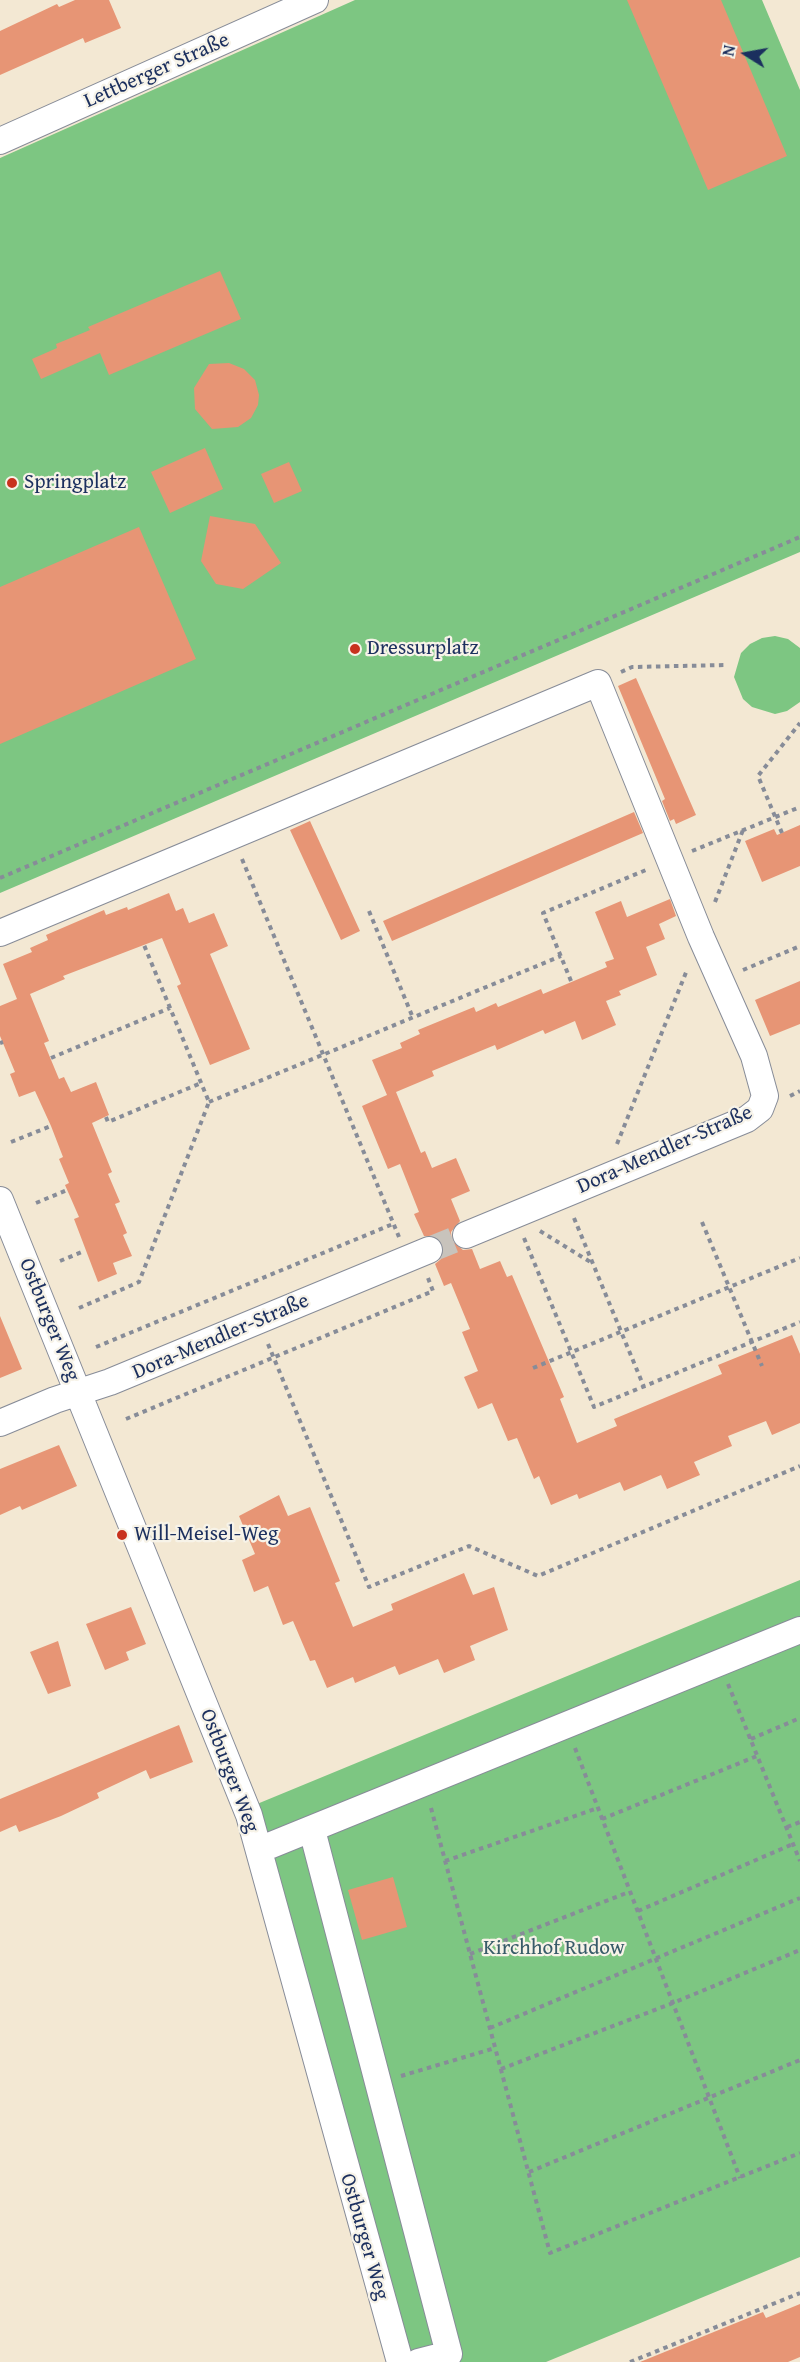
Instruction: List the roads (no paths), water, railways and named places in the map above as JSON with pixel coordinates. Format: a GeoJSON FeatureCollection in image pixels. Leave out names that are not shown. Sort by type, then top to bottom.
{"type":"FeatureCollection","features":[{"type":"Feature","properties":{"kind":"street","name":"Lettberger Straße"},"geometry":{"type":"LineString","coordinates":[[0,141],[315,0]]}},
{"type":"Feature","properties":{"kind":"street","name":"Dora-Mendler-Straße"},"geometry":{"type":"LineString","coordinates":[[0,933],[598,683],[701,937],[754,1056],[765,1096],[760,1109],[747,1119],[565,1194],[523,1220],[466,1235]]}},
{"type":"Feature","properties":{"kind":"street","name":"Ostburger Weg"},"geometry":{"type":"LineString","coordinates":[[0,1200],[249,1815],[400,2362]]}},
{"type":"Feature","properties":{"kind":"street","name":"Dora-Mendler-Straße"},"geometry":{"type":"LineString","coordinates":[[78,1393],[110,1382],[418,1255]]}},
{"type":"Feature","properties":{"kind":"street"},"geometry":{"type":"LineString","coordinates":[[0,1423],[78,1393]]}},
{"type":"Feature","properties":{"kind":"street"},"geometry":{"type":"LineString","coordinates":[[259,1850],[800,1630]]}},
{"type":"Feature","properties":{"kind":"street"},"geometry":{"type":"LineString","coordinates":[[312,1830],[449,2354],[418,2362]]}},
{"type":"Feature","properties":{"kind":"tunnel"},"geometry":{"type":"LineString","coordinates":[[429,1250],[466,1235]]}},
{"type":"Feature","properties":{"kind":"place","name":"Springplatz"},"geometry":{"type":"Point","coordinates":[12,483]}},
{"type":"Feature","properties":{"kind":"place","name":"Dressurplatz"},"geometry":{"type":"Point","coordinates":[355,649]}},
{"type":"Feature","properties":{"kind":"place","name":"Will-Meisel-Weg"},"geometry":{"type":"Point","coordinates":[122,1535]}},
{"type":"Feature","properties":{"kind":"park label","name":"Kirchhof Rudow"},"geometry":{"type":"Point","coordinates":[554,1949]}}]}
